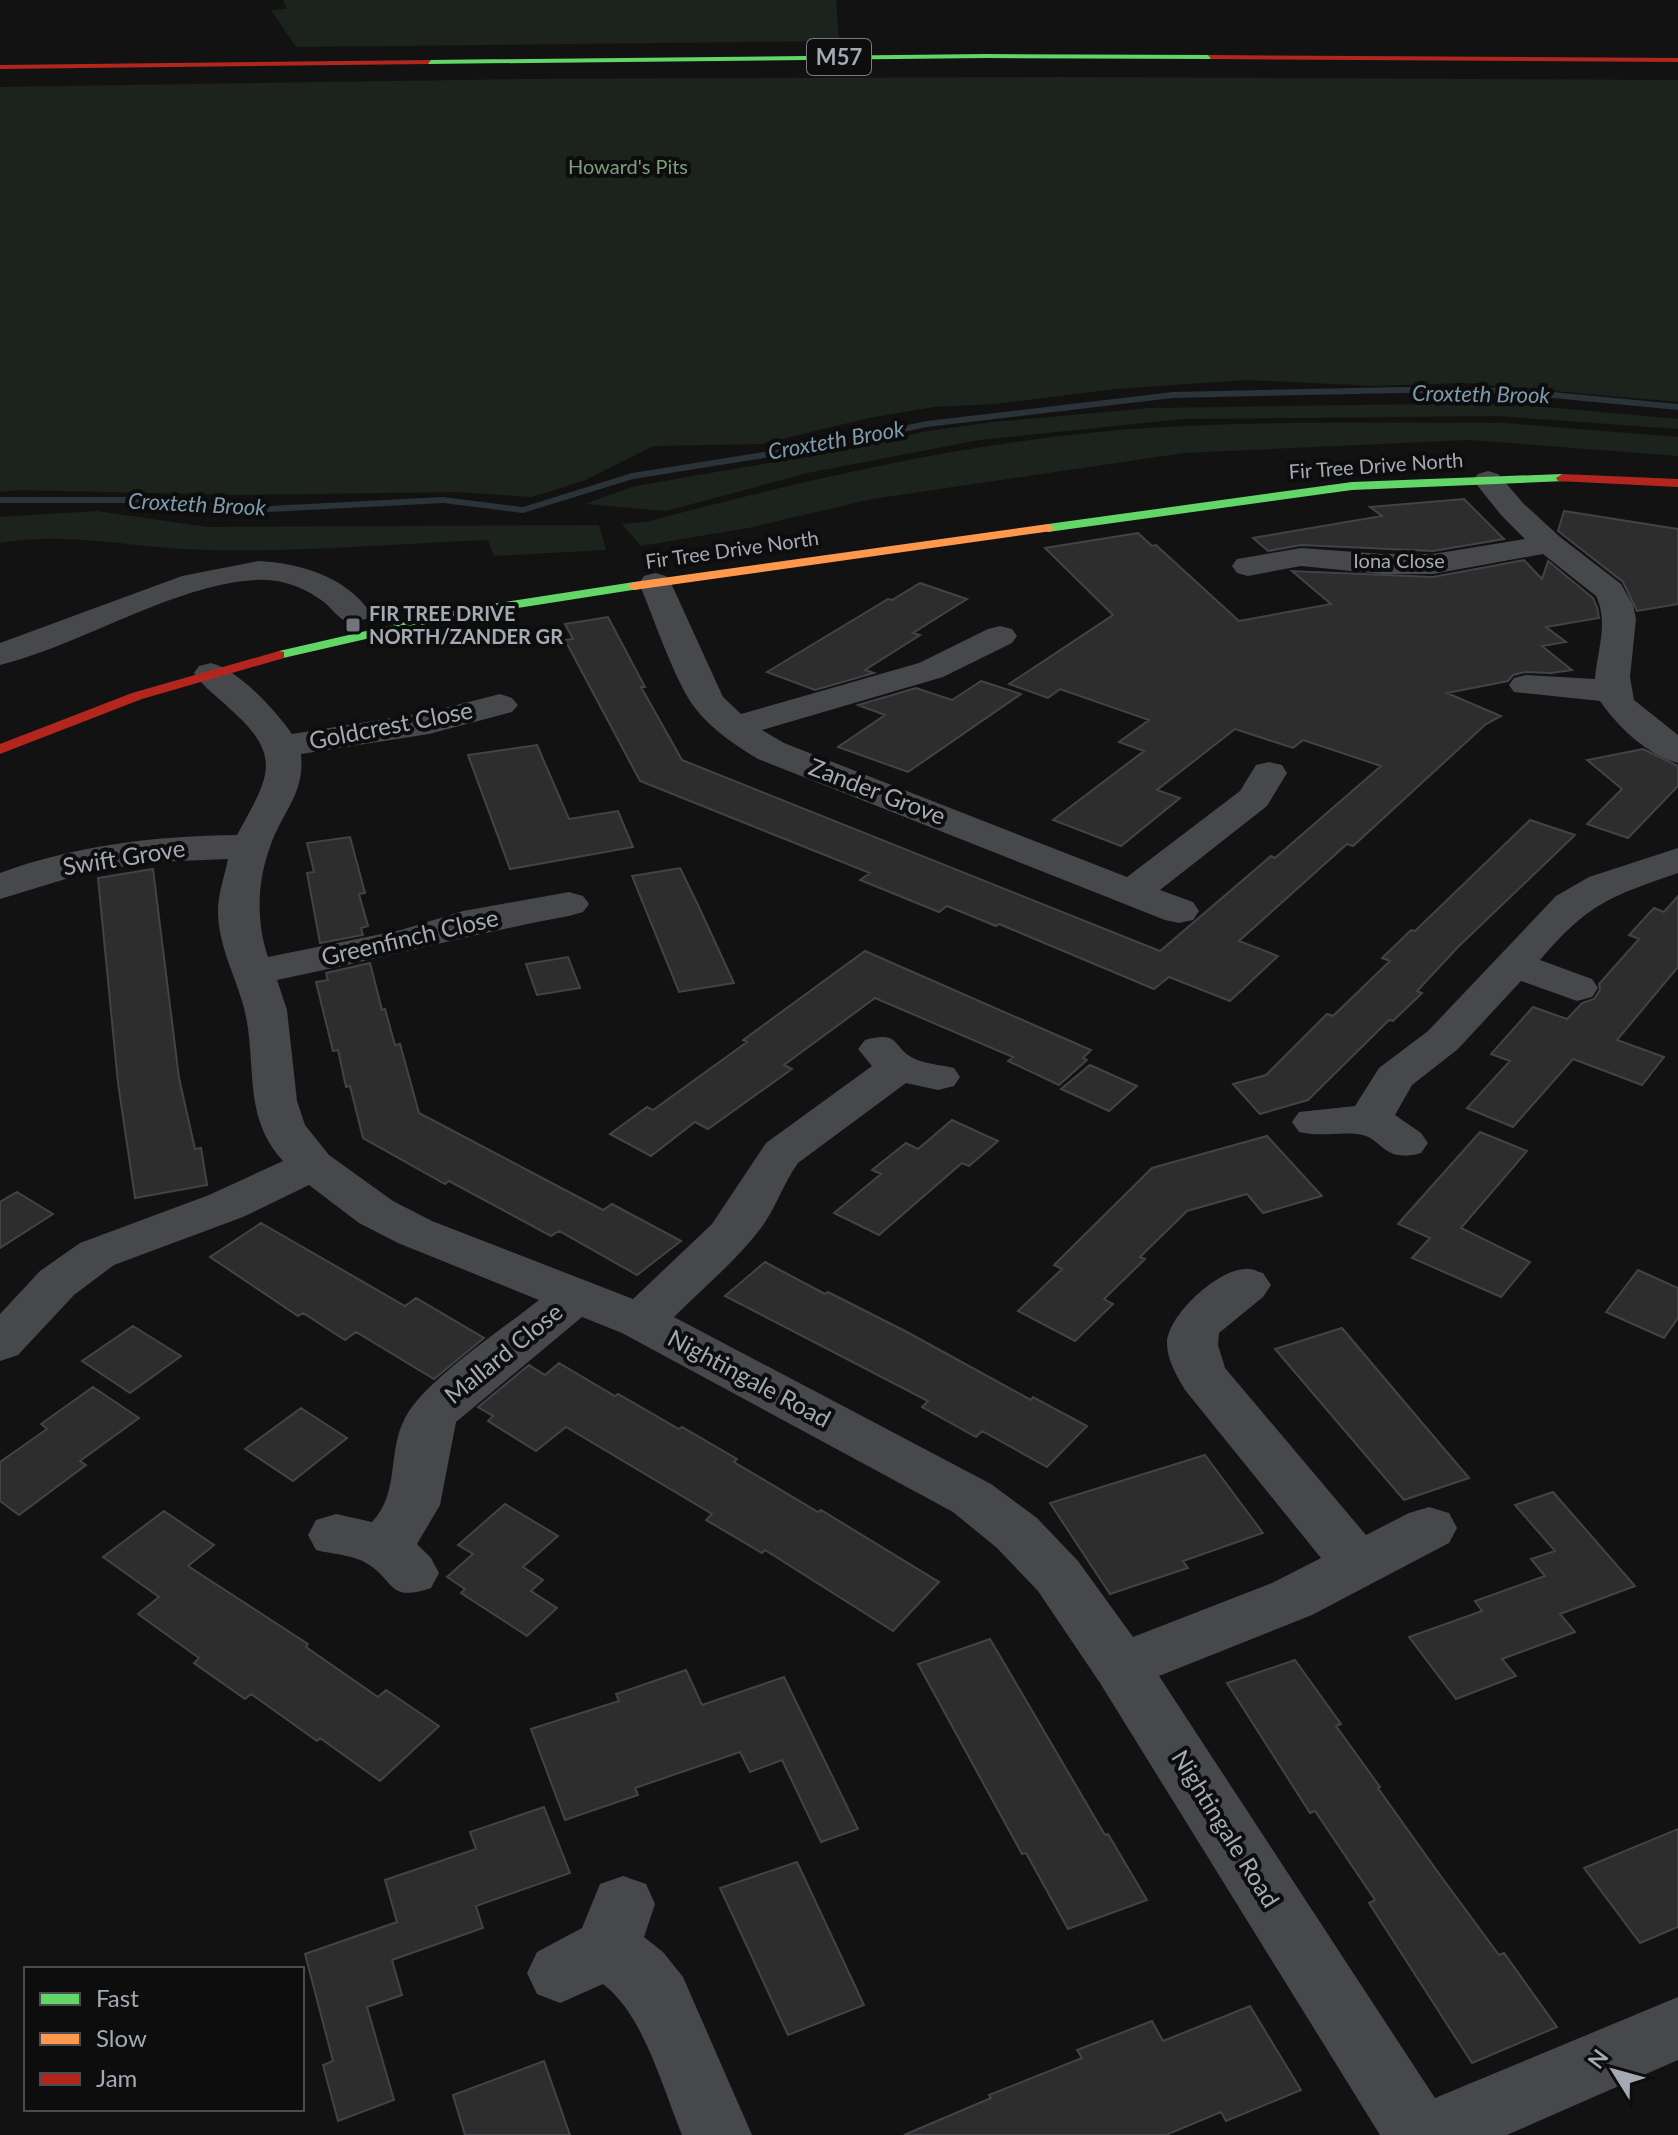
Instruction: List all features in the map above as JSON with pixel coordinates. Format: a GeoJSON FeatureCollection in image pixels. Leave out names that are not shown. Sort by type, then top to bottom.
{"type":"FeatureCollection","features":[{"type":"Feature","properties":{"kind":"main road","name":"M57"},"geometry":{"type":"LineString","coordinates":[[0,67],[986,56],[1678,60]]}},
{"type":"Feature","properties":{"kind":"main road","name":"M57"},"geometry":{"type":"LineString","coordinates":[[0,79],[978,68],[1678,72]]}},
{"type":"Feature","properties":{"kind":"main road","name":"Fir Tree Drive North"},"geometry":{"type":"LineString","coordinates":[[3,745],[211,673],[457,613],[1294,493],[1414,481],[1632,479],[1678,483]]}},
{"type":"Feature","properties":{"kind":"street"},"geometry":{"type":"LineString","coordinates":[[1488,480],[1512,509],[1549,544],[1602,583],[1616,600],[1620,620],[1613,691],[1627,712],[1678,752]]}},
{"type":"Feature","properties":{"kind":"street","name":"Iona Close"},"geometry":{"type":"LineString","coordinates":[[1276,586],[1234,570],[1301,557],[1382,564],[1433,564],[1549,544]]}},
{"type":"Feature","properties":{"kind":"street"},"geometry":{"type":"LineString","coordinates":[[0,655],[163,592],[252,571],[273,570],[311,580],[335,592],[354,612]]}},
{"type":"Feature","properties":{"kind":"street","name":"Zander Grove"},"geometry":{"type":"LineString","coordinates":[[655,583],[707,700],[734,727],[771,751],[1179,911]]}},
{"type":"Feature","properties":{"kind":"street"},"geometry":{"type":"LineString","coordinates":[[734,727],[931,670],[1004,633]]}},
{"type":"Feature","properties":{"kind":"street"},"geometry":{"type":"LineString","coordinates":[[211,673],[264,720],[282,746]]}},
{"type":"Feature","properties":{"kind":"street"},"geometry":{"type":"LineString","coordinates":[[1488,682],[1527,697],[1613,691]]}},
{"type":"Feature","properties":{"kind":"street","name":"Goldcrest Close"},"geometry":{"type":"LineString","coordinates":[[282,746],[429,723],[505,704]]}},
{"type":"Feature","properties":{"kind":"street","name":"Nightingale Road"},"geometry":{"type":"LineString","coordinates":[[282,746],[284,771],[279,793],[250,847],[238,906],[241,938],[266,1010],[275,1101],[282,1125],[295,1146],[313,1165],[376,1212],[415,1232],[640,1321],[972,1498],[1017,1533],[1058,1576],[1121,1666],[1419,2135]]}},
{"type":"Feature","properties":{"kind":"street"},"geometry":{"type":"LineString","coordinates":[[1132,892],[1254,798],[1269,770]]}},
{"type":"Feature","properties":{"kind":"street","name":"Swift Grove"},"geometry":{"type":"LineString","coordinates":[[0,887],[45,871],[122,853],[194,847],[250,847]]}},
{"type":"Feature","properties":{"kind":"street"},"geometry":{"type":"LineString","coordinates":[[1315,1122],[1387,1131],[1381,1096],[1395,1077],[1443,1040],[1565,909],[1602,886],[1678,860]]}},
{"type":"Feature","properties":{"kind":"street","name":"Greenfinch Close"},"geometry":{"type":"LineString","coordinates":[[251,973],[410,940],[463,923],[573,904]]}},
{"type":"Feature","properties":{"kind":"street"},"geometry":{"type":"LineString","coordinates":[[1514,964],[1577,988]]}},
{"type":"Feature","properties":{"kind":"street"},"geometry":{"type":"LineString","coordinates":[[640,1321],[729,1235],[746,1214],[764,1177],[782,1153],[905,1065]]}},
{"type":"Feature","properties":{"kind":"street"},"geometry":{"type":"LineString","coordinates":[[0,1343],[57,1283],[97,1254],[226,1206],[313,1165]]}},
{"type":"Feature","properties":{"kind":"street"},"geometry":{"type":"LineString","coordinates":[[1249,1283],[1200,1322],[1191,1337],[1191,1356],[1203,1377],[1359,1565]]}},
{"type":"Feature","properties":{"kind":"street","name":"Mallard Close"},"geometry":{"type":"LineString","coordinates":[[376,1551],[402,1525],[413,1505],[422,1439],[427,1423],[437,1409],[577,1295]]}},
{"type":"Feature","properties":{"kind":"street"},"geometry":{"type":"LineString","coordinates":[[1121,1666],[1292,1599],[1429,1528]]}},
{"type":"Feature","properties":{"kind":"street"},"geometry":{"type":"LineString","coordinates":[[596,1942],[640,1973],[659,1999],[717,2135]]}},
{"type":"Feature","properties":{"kind":"street"},"geometry":{"type":"LineString","coordinates":[[1428,2135],[1678,2028]]}},
{"type":"Feature","properties":{"kind":"green space"},"geometry":{"type":"Polygon","coordinates":[[[283,0],[836,0],[839,41],[296,47],[271,10],[287,9],[283,0]]]}},
{"type":"Feature","properties":{"kind":"green space","name":"Howard's Pits"},"geometry":{"type":"Polygon","coordinates":[[[1057,77],[1678,80],[1678,402],[1464,383],[1374,386],[1247,380],[934,407],[869,418],[761,444],[653,446],[583,481],[532,497],[457,492],[243,495],[0,492],[0,87],[522,79],[1057,77]]]}},
{"type":"Feature","properties":{"kind":"green space"},"geometry":{"type":"Polygon","coordinates":[[[1501,403],[1678,419],[1678,429],[1498,416],[1183,419],[979,440],[808,473],[666,511],[585,504],[632,487],[817,455],[928,431],[993,422],[1150,408],[1501,403]]]}},
{"type":"Feature","properties":{"kind":"green space"},"geometry":{"type":"Polygon","coordinates":[[[1506,423],[1678,437],[1678,456],[1469,440],[1184,453],[872,499],[748,528],[641,546],[622,524],[645,522],[913,459],[1049,437],[1226,424],[1506,423]]]}},
{"type":"Feature","properties":{"kind":"green space"},"geometry":{"type":"Polygon","coordinates":[[[97,511],[207,527],[599,525],[606,550],[494,556],[488,540],[258,550],[182,549],[68,539],[0,543],[0,517],[97,511]]]}},
{"type":"Feature","properties":{"kind":"building"},"geometry":{"type":"Polygon","coordinates":[[[1464,499],[1504,539],[1433,551],[1301,545],[1268,551],[1253,538],[1382,516],[1370,507],[1464,499]]]}},
{"type":"Feature","properties":{"kind":"building"},"geometry":{"type":"Polygon","coordinates":[[[1564,511],[1678,529],[1678,604],[1637,611],[1623,582],[1558,531],[1564,511]]]}},
{"type":"Feature","properties":{"kind":"building"},"geometry":{"type":"Polygon","coordinates":[[[1138,533],[1152,546],[1156,545],[1239,621],[1331,604],[1292,571],[1433,577],[1524,560],[1542,579],[1548,561],[1593,598],[1597,607],[1599,618],[1546,627],[1566,642],[1542,646],[1572,670],[1525,672],[1513,675],[1508,681],[1447,693],[1501,716],[1486,724],[1353,846],[1347,844],[1239,941],[1278,956],[1230,1001],[1169,977],[1154,989],[999,924],[996,926],[947,906],[939,912],[860,880],[870,873],[640,781],[565,640],[573,639],[565,624],[608,617],[645,687],[641,687],[682,760],[1160,951],[1271,856],[1275,858],[1381,766],[1303,740],[1293,748],[1235,729],[1157,790],[1180,798],[1121,846],[1053,820],[1144,751],[1119,742],[1149,720],[1060,689],[1048,698],[1009,684],[1113,615],[1045,548],[1138,533]]]}},
{"type":"Feature","properties":{"kind":"building"},"geometry":{"type":"Polygon","coordinates":[[[920,583],[967,599],[913,633],[920,635],[865,670],[874,673],[815,690],[767,672],[888,599],[892,600],[920,583]]]}},
{"type":"Feature","properties":{"kind":"building"},"geometry":{"type":"Polygon","coordinates":[[[981,681],[1021,694],[908,772],[838,747],[885,715],[858,705],[916,688],[952,700],[981,681]]]}},
{"type":"Feature","properties":{"kind":"building"},"geometry":{"type":"Polygon","coordinates":[[[537,745],[569,819],[618,811],[633,847],[510,869],[468,755],[537,745]]]}},
{"type":"Feature","properties":{"kind":"building"},"geometry":{"type":"Polygon","coordinates":[[[1643,749],[1678,766],[1678,786],[1628,838],[1587,824],[1622,789],[1587,760],[1643,749]]]}},
{"type":"Feature","properties":{"kind":"building"},"geometry":{"type":"Polygon","coordinates":[[[1530,820],[1575,835],[1458,947],[1417,991],[1422,993],[1393,1021],[1389,1020],[1308,1100],[1260,1114],[1233,1084],[1266,1075],[1327,1014],[1333,1016],[1390,961],[1382,958],[1411,930],[1415,931],[1530,820]]]}},
{"type":"Feature","properties":{"kind":"building"},"geometry":{"type":"Polygon","coordinates":[[[350,837],[365,893],[359,894],[368,926],[361,928],[363,935],[320,943],[307,873],[314,872],[307,843],[350,837]]]}},
{"type":"Feature","properties":{"kind":"building"},"geometry":{"type":"Polygon","coordinates":[[[680,868],[734,983],[679,992],[632,876],[680,868]]]}},
{"type":"Feature","properties":{"kind":"building"},"geometry":{"type":"Polygon","coordinates":[[[153,869],[179,1078],[195,1149],[201,1148],[207,1185],[135,1198],[118,1083],[98,878],[153,869]]]}},
{"type":"Feature","properties":{"kind":"building"},"geometry":{"type":"Polygon","coordinates":[[[1678,896],[1678,967],[1617,1040],[1664,1057],[1642,1085],[1573,1059],[1513,1127],[1467,1108],[1510,1061],[1491,1054],[1533,1007],[1567,1019],[1582,1003],[1594,999],[1600,990],[1599,984],[1639,939],[1629,935],[1654,908],[1664,912],[1678,896]]]}},
{"type":"Feature","properties":{"kind":"building"},"geometry":{"type":"Polygon","coordinates":[[[865,951],[1091,1050],[1083,1058],[1087,1060],[1059,1085],[1008,1061],[1013,1057],[875,998],[784,1065],[792,1069],[708,1129],[695,1122],[651,1156],[610,1134],[647,1107],[653,1110],[865,951]]]}},
{"type":"Feature","properties":{"kind":"building"},"geometry":{"type":"Polygon","coordinates":[[[568,957],[580,988],[537,995],[526,964],[568,957]]]}},
{"type":"Feature","properties":{"kind":"building"},"geometry":{"type":"Polygon","coordinates":[[[370,963],[382,1010],[385,1009],[395,1045],[400,1044],[419,1113],[603,1210],[612,1204],[681,1241],[637,1275],[559,1231],[551,1236],[449,1181],[445,1184],[363,1138],[350,1086],[346,1087],[338,1050],[333,1051],[316,982],[328,980],[326,973],[370,963]]]}},
{"type":"Feature","properties":{"kind":"building"},"geometry":{"type":"Polygon","coordinates":[[[1090,1065],[1137,1086],[1109,1111],[1061,1089],[1090,1065]]]}},
{"type":"Feature","properties":{"kind":"building"},"geometry":{"type":"Polygon","coordinates":[[[952,1120],[998,1141],[969,1166],[962,1163],[879,1235],[834,1213],[881,1174],[872,1170],[906,1143],[918,1149],[952,1120]]]}},
{"type":"Feature","properties":{"kind":"building"},"geometry":{"type":"Polygon","coordinates":[[[1480,1132],[1527,1151],[1461,1228],[1530,1262],[1501,1297],[1412,1258],[1430,1238],[1398,1224],[1480,1132]]]}},
{"type":"Feature","properties":{"kind":"building"},"geometry":{"type":"Polygon","coordinates":[[[1267,1136],[1322,1196],[1263,1213],[1247,1194],[1187,1211],[1140,1257],[1145,1259],[1104,1299],[1113,1304],[1075,1341],[1018,1311],[1062,1269],[1054,1265],[1152,1168],[1267,1136]]]}},
{"type":"Feature","properties":{"kind":"building"},"geometry":{"type":"Polygon","coordinates":[[[17,1192],[53,1214],[0,1248],[0,1202],[17,1192]]]}},
{"type":"Feature","properties":{"kind":"building"},"geometry":{"type":"Polygon","coordinates":[[[261,1223],[405,1306],[416,1298],[484,1338],[434,1379],[356,1332],[345,1340],[303,1313],[298,1316],[210,1257],[261,1223]]]}},
{"type":"Feature","properties":{"kind":"building"},"geometry":{"type":"Polygon","coordinates":[[[765,1262],[1087,1426],[1047,1467],[982,1431],[976,1437],[922,1407],[928,1401],[725,1296],[765,1262]]]}},
{"type":"Feature","properties":{"kind":"building"},"geometry":{"type":"Polygon","coordinates":[[[1638,1270],[1678,1288],[1678,1318],[1664,1338],[1606,1312],[1638,1270]]]}},
{"type":"Feature","properties":{"kind":"building"},"geometry":{"type":"Polygon","coordinates":[[[133,1326],[181,1356],[130,1393],[82,1361],[133,1326]]]}},
{"type":"Feature","properties":{"kind":"building"},"geometry":{"type":"Polygon","coordinates":[[[1342,1328],[1469,1478],[1404,1500],[1275,1349],[1342,1328]]]}},
{"type":"Feature","properties":{"kind":"building"},"geometry":{"type":"Polygon","coordinates":[[[559,1363],[615,1396],[618,1394],[679,1429],[682,1427],[737,1459],[734,1462],[818,1512],[821,1510],[939,1582],[893,1631],[765,1550],[762,1553],[706,1520],[712,1514],[566,1427],[536,1451],[488,1421],[493,1416],[478,1407],[529,1365],[545,1375],[559,1363]]]}},
{"type":"Feature","properties":{"kind":"building"},"geometry":{"type":"Polygon","coordinates":[[[93,1387],[139,1418],[80,1461],[86,1465],[19,1515],[0,1501],[0,1462],[47,1429],[41,1424],[93,1387]]]}},
{"type":"Feature","properties":{"kind":"building"},"geometry":{"type":"Polygon","coordinates":[[[301,1408],[347,1438],[293,1481],[245,1449],[301,1408]]]}},
{"type":"Feature","properties":{"kind":"building"},"geometry":{"type":"Polygon","coordinates":[[[1205,1455],[1263,1533],[1183,1561],[1188,1568],[1110,1594],[1050,1503],[1205,1455]]]}},
{"type":"Feature","properties":{"kind":"building"},"geometry":{"type":"Polygon","coordinates":[[[1553,1492],[1635,1586],[1560,1614],[1575,1632],[1502,1659],[1516,1676],[1456,1699],[1409,1637],[1482,1611],[1475,1601],[1545,1576],[1531,1559],[1555,1551],[1515,1505],[1553,1492]]]}},
{"type":"Feature","properties":{"kind":"building"},"geometry":{"type":"Polygon","coordinates":[[[505,1504],[558,1536],[523,1567],[543,1580],[531,1591],[557,1608],[527,1636],[461,1593],[465,1589],[447,1577],[473,1554],[458,1545],[505,1504]]]}},
{"type":"Feature","properties":{"kind":"building"},"geometry":{"type":"Polygon","coordinates":[[[164,1511],[214,1545],[188,1566],[308,1644],[306,1647],[378,1697],[386,1690],[439,1726],[380,1781],[251,1694],[245,1699],[194,1663],[199,1658],[138,1614],[159,1597],[103,1557],[164,1511]]]}},
{"type":"Feature","properties":{"kind":"building"},"geometry":{"type":"Polygon","coordinates":[[[990,1639],[1105,1835],[1108,1834],[1147,1900],[1068,1929],[1026,1853],[1022,1854],[918,1664],[990,1639]]]}},
{"type":"Feature","properties":{"kind":"building"},"geometry":{"type":"Polygon","coordinates":[[[1295,1660],[1341,1724],[1336,1726],[1440,1875],[1499,1955],[1504,1953],[1557,2027],[1472,2063],[1369,1903],[1375,1900],[1315,1811],[1310,1813],[1227,1683],[1295,1660]]]}},
{"type":"Feature","properties":{"kind":"building"},"geometry":{"type":"Polygon","coordinates":[[[686,1670],[702,1705],[784,1677],[858,1829],[821,1842],[782,1760],[750,1772],[740,1752],[635,1788],[638,1795],[565,1820],[531,1729],[619,1701],[616,1694],[686,1670]]]}},
{"type":"Feature","properties":{"kind":"building"},"geometry":{"type":"Polygon","coordinates":[[[544,1807],[570,1873],[476,1906],[483,1928],[392,1960],[402,1995],[367,2007],[394,2100],[338,2121],[323,2065],[333,2061],[305,1954],[397,1922],[385,1880],[476,1849],[470,1832],[544,1807]]]}},
{"type":"Feature","properties":{"kind":"building"},"geometry":{"type":"Polygon","coordinates":[[[1678,1829],[1678,1927],[1640,1943],[1584,1868],[1678,1829]]]}},
{"type":"Feature","properties":{"kind":"building"},"geometry":{"type":"Polygon","coordinates":[[[797,1862],[864,2005],[788,2035],[720,1888],[797,1862]]]}},
{"type":"Feature","properties":{"kind":"building"},"geometry":{"type":"Polygon","coordinates":[[[1250,2006],[1301,2090],[1226,2121],[1221,2112],[1166,2135],[904,2135],[991,2098],[989,2095],[1082,2058],[1077,2050],[1152,2021],[1163,2041],[1250,2006]]]}},
{"type":"Feature","properties":{"kind":"building"},"geometry":{"type":"Polygon","coordinates":[[[544,2061],[570,2135],[465,2135],[453,2095],[544,2061]]]}},
{"type":"Feature","properties":{"kind":"waterway","name":"Croxteth Brook"},"geometry":{"type":"LineString","coordinates":[[0,500],[147,500],[251,510],[443,500],[523,510],[632,476],[820,446],[927,424],[1173,395],[1510,391],[1678,407]]}},
{"type":"Feature","properties":{"kind":"traffic: fast"},"geometry":{"type":"LineString","coordinates":[[428,62],[986,56],[1211,57]]}},
{"type":"Feature","properties":{"kind":"traffic: fast"},"geometry":{"type":"LineString","coordinates":[[1048,528],[1352,486],[1562,478]]}},
{"type":"Feature","properties":{"kind":"traffic: fast"},"geometry":{"type":"LineString","coordinates":[[279,655],[466,612],[634,586]]}},
{"type":"Feature","properties":{"kind":"traffic: slow"},"geometry":{"type":"LineString","coordinates":[[634,586],[1048,528]]}},
{"type":"Feature","properties":{"kind":"traffic: jam"},"geometry":{"type":"LineString","coordinates":[[1211,57],[1678,60]]}},
{"type":"Feature","properties":{"kind":"traffic: jam"},"geometry":{"type":"LineString","coordinates":[[0,67],[428,62]]}},
{"type":"Feature","properties":{"kind":"traffic: jam"},"geometry":{"type":"LineString","coordinates":[[1562,478],[1678,483]]}},
{"type":"Feature","properties":{"kind":"traffic: jam"},"geometry":{"type":"LineString","coordinates":[[0,750],[137,696],[279,655]]}},
{"type":"Feature","properties":{"kind":"place","name":"FIR TREE DRIVE NORTH/ZANDER GR"},"geometry":{"type":"Point","coordinates":[353,625]}}]}
